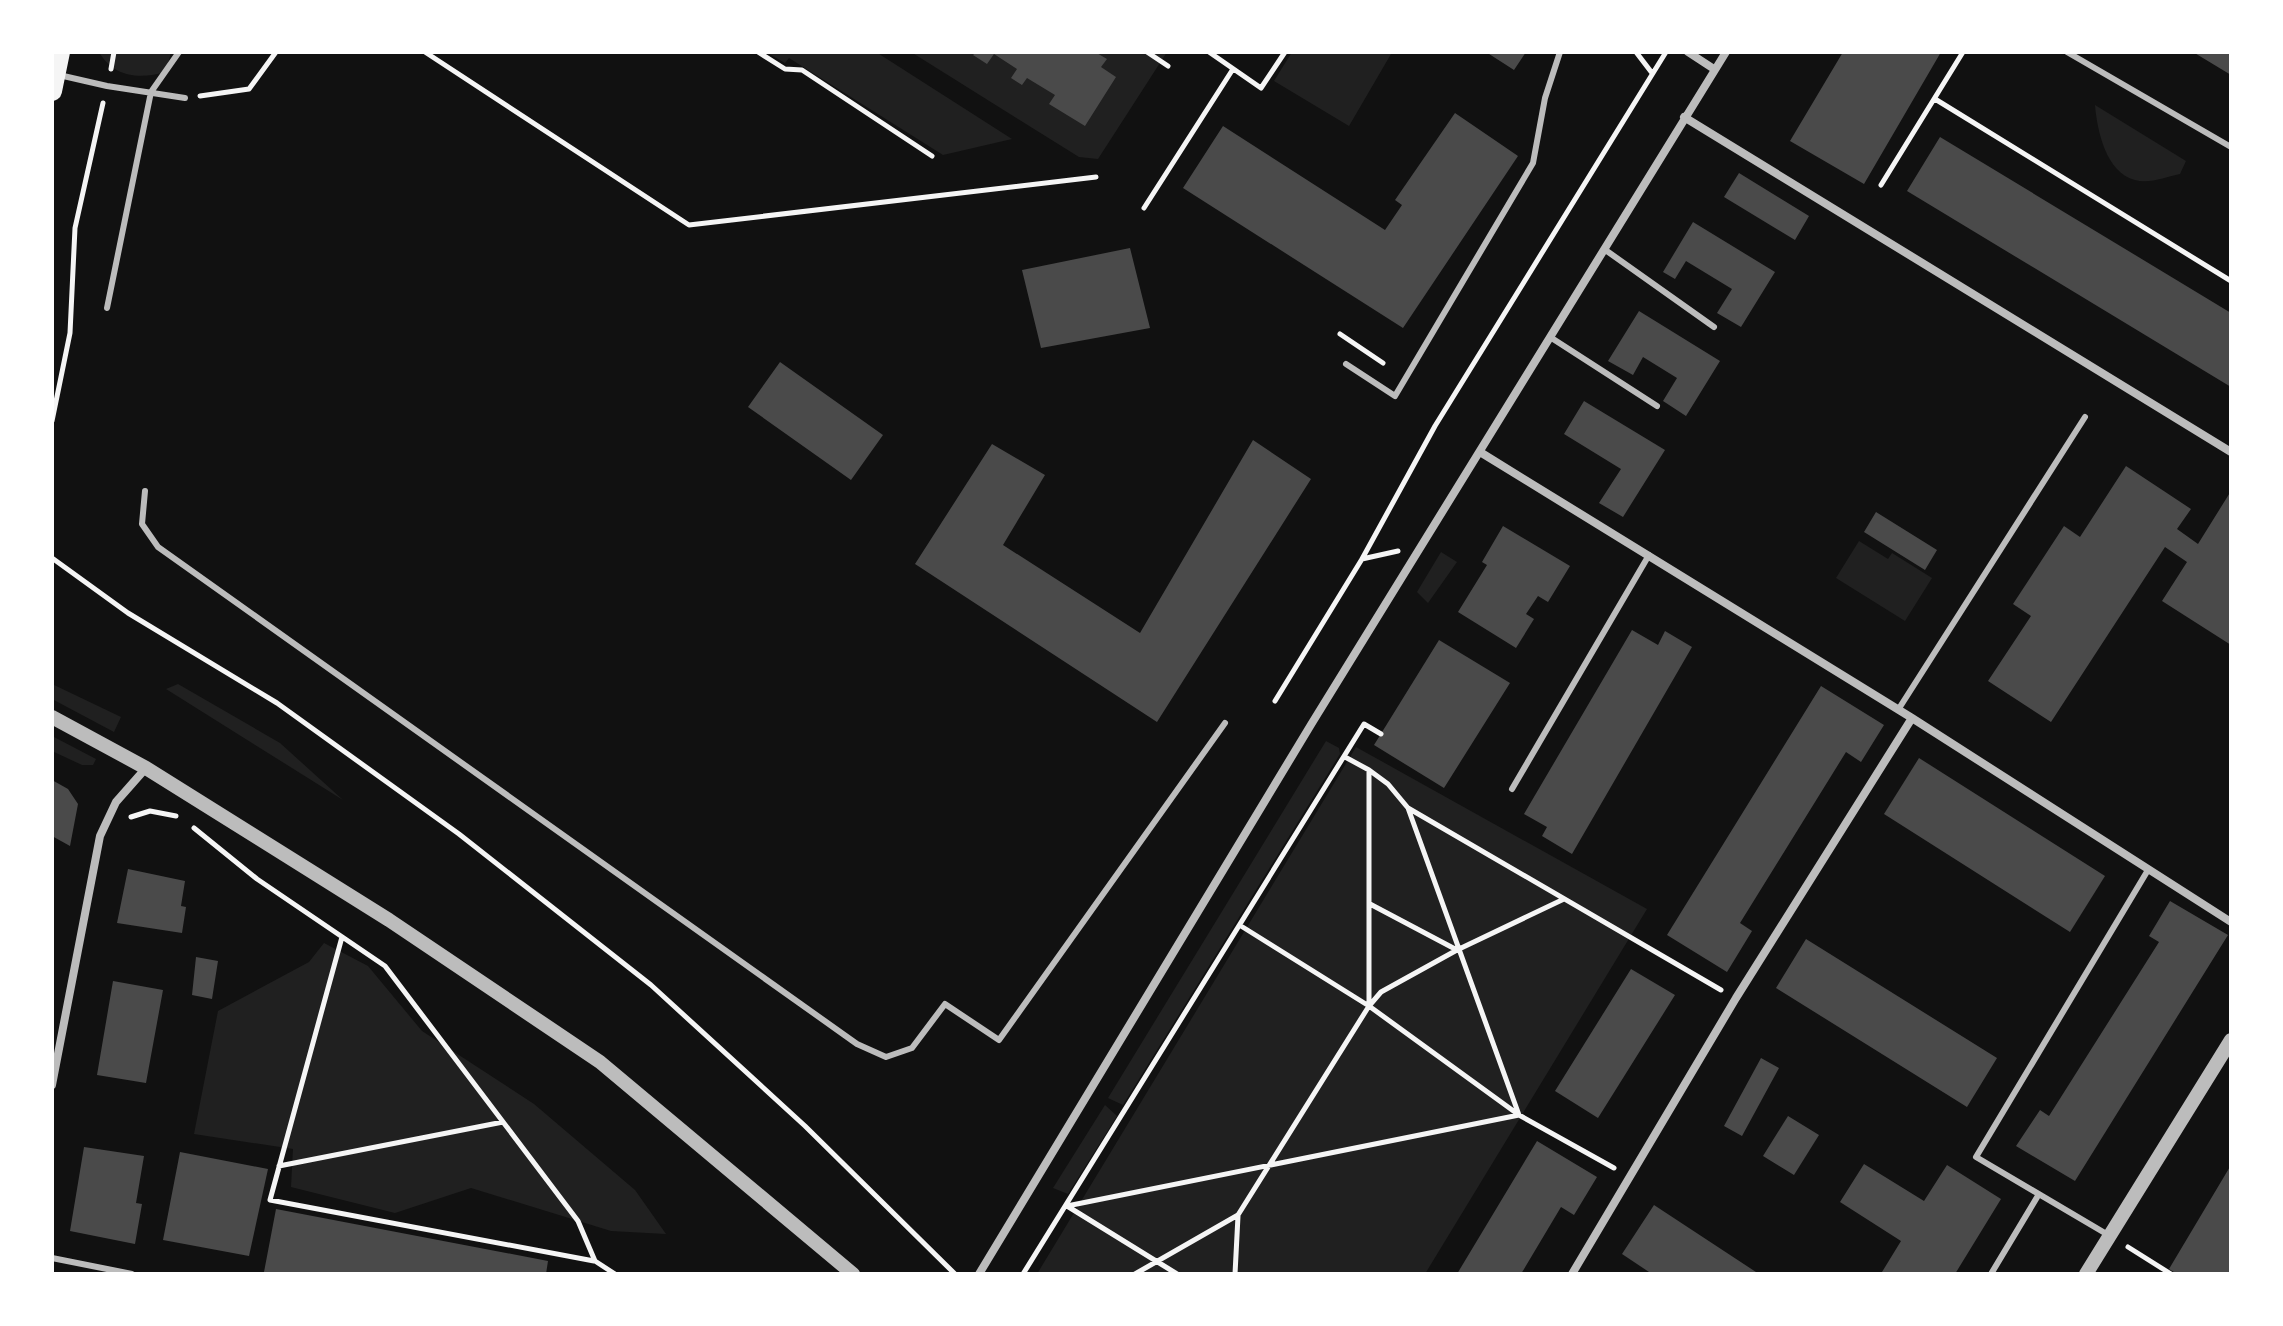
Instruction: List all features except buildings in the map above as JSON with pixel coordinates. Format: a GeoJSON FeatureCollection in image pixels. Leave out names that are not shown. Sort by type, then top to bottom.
{"type":"FeatureCollection","features":[{"type":"Feature","properties":{"kind":"main road"},"geometry":{"type":"LineString","coordinates":[[54,82],[60,52]]}},
{"type":"Feature","properties":{"kind":"street"},"geometry":{"type":"LineString","coordinates":[[1688,52],[1714,69]]}},
{"type":"Feature","properties":{"kind":"street"},"geometry":{"type":"LineString","coordinates":[[979,1274],[1726,52]]}},
{"type":"Feature","properties":{"kind":"street"},"geometry":{"type":"LineString","coordinates":[[1684,117],[2231,452]]}},
{"type":"Feature","properties":{"kind":"street"},"geometry":{"type":"LineString","coordinates":[[1480,452],[1912,718],[2231,922]]}},
{"type":"Feature","properties":{"kind":"street"},"geometry":{"type":"LineString","coordinates":[[52,717],[146,768],[389,920],[600,1062],[853,1274]]}},
{"type":"Feature","properties":{"kind":"street"},"geometry":{"type":"LineString","coordinates":[[1572,1274],[1736,998],[1912,718]]}},
{"type":"Feature","properties":{"kind":"street"},"geometry":{"type":"LineString","coordinates":[[52,1085],[100,836],[116,802],[146,768]]}},
{"type":"Feature","properties":{"kind":"street"},"geometry":{"type":"LineString","coordinates":[[2086,1274],[2231,1040]]}},
{"type":"Feature","properties":{"kind":"lane"},"geometry":{"type":"LineString","coordinates":[[107,308],[151,92],[179,52]]}},
{"type":"Feature","properties":{"kind":"lane"},"geometry":{"type":"LineString","coordinates":[[1346,364],[1395,396],[1533,163],[1545,98],[1560,52]]}},
{"type":"Feature","properties":{"kind":"lane"},"geometry":{"type":"LineString","coordinates":[[2067,52],[2231,147]]}},
{"type":"Feature","properties":{"kind":"lane"},"geometry":{"type":"LineString","coordinates":[[54,82],[107,86],[185,98]]}},
{"type":"Feature","properties":{"kind":"lane"},"geometry":{"type":"LineString","coordinates":[[1604,249],[1714,327]]}},
{"type":"Feature","properties":{"kind":"lane"},"geometry":{"type":"LineString","coordinates":[[1550,337],[1657,406]]}},
{"type":"Feature","properties":{"kind":"lane"},"geometry":{"type":"LineString","coordinates":[[1898,710],[2085,417]]}},
{"type":"Feature","properties":{"kind":"lane"},"geometry":{"type":"LineString","coordinates":[[145,491],[142,524],[158,547],[857,1044],[886,1057],[912,1048],[945,1004],[999,1040],[1225,723]]}},
{"type":"Feature","properties":{"kind":"lane"},"geometry":{"type":"LineString","coordinates":[[1512,789],[1649,555]]}},
{"type":"Feature","properties":{"kind":"lane"},"geometry":{"type":"LineString","coordinates":[[2110,1236],[1976,1157],[2148,870]]}},
{"type":"Feature","properties":{"kind":"lane"},"geometry":{"type":"LineString","coordinates":[[1991,1274],[2039,1194]]}},
{"type":"Feature","properties":{"kind":"lane"},"geometry":{"type":"LineString","coordinates":[[52,1258],[132,1274]]}},
{"type":"Feature","properties":{"kind":"path"},"geometry":{"type":"LineString","coordinates":[[52,421],[70,333],[75,228],[114,52]]}},
{"type":"Feature","properties":{"kind":"path"},"geometry":{"type":"LineString","coordinates":[[185,98],[249,89],[276,52]]}},
{"type":"Feature","properties":{"kind":"path"},"geometry":{"type":"LineString","coordinates":[[425,52],[689,225],[1096,177]]}},
{"type":"Feature","properties":{"kind":"path"},"geometry":{"type":"LineString","coordinates":[[758,52],[785,69],[802,70],[932,156]]}},
{"type":"Feature","properties":{"kind":"path"},"geometry":{"type":"LineString","coordinates":[[1147,52],[1168,66]]}},
{"type":"Feature","properties":{"kind":"path"},"geometry":{"type":"LineString","coordinates":[[1209,52],[1261,88],[1285,52]]}},
{"type":"Feature","properties":{"kind":"path"},"geometry":{"type":"LineString","coordinates":[[1636,52],[1652,73]]}},
{"type":"Feature","properties":{"kind":"path"},"geometry":{"type":"LineString","coordinates":[[1275,701],[1362,559],[1435,426],[1666,52]]}},
{"type":"Feature","properties":{"kind":"path"},"geometry":{"type":"LineString","coordinates":[[1881,185],[1963,52]]}},
{"type":"Feature","properties":{"kind":"path"},"geometry":{"type":"LineString","coordinates":[[1144,208],[1233,69]]}},
{"type":"Feature","properties":{"kind":"path"},"geometry":{"type":"LineString","coordinates":[[1935,99],[2231,281]]}},
{"type":"Feature","properties":{"kind":"path"},"geometry":{"type":"LineString","coordinates":[[1340,334],[1388,367]]}},
{"type":"Feature","properties":{"kind":"path"},"geometry":{"type":"LineString","coordinates":[[1362,559],[1422,546]]}},
{"type":"Feature","properties":{"kind":"path"},"geometry":{"type":"LineString","coordinates":[[52,558],[128,613],[277,703],[459,834],[639,976],[805,1126],[955,1274]]}},
{"type":"Feature","properties":{"kind":"path"},"geometry":{"type":"LineString","coordinates":[[1023,1274],[1364,724],[1381,734]]}},
{"type":"Feature","properties":{"kind":"path"},"geometry":{"type":"LineString","coordinates":[[1345,757],[1388,784],[1408,808],[1736,998]]}},
{"type":"Feature","properties":{"kind":"path"},"geometry":{"type":"LineString","coordinates":[[1369,770],[1369,1006]]}},
{"type":"Feature","properties":{"kind":"path"},"geometry":{"type":"LineString","coordinates":[[1408,808],[1519,1115]]}},
{"type":"Feature","properties":{"kind":"path"},"geometry":{"type":"LineString","coordinates":[[131,817],[150,811],[170,813],[180,818]]}},
{"type":"Feature","properties":{"kind":"path"},"geometry":{"type":"LineString","coordinates":[[189,824],[257,879],[385,966],[578,1221],[595,1261]]}},
{"type":"Feature","properties":{"kind":"path"},"geometry":{"type":"LineString","coordinates":[[1135,1274],[1238,1215],[1369,1006],[1381,992],[1457,950],[1564,899]]}},
{"type":"Feature","properties":{"kind":"path"},"geometry":{"type":"LineString","coordinates":[[1370,904],[1457,950]]}},
{"type":"Feature","properties":{"kind":"path"},"geometry":{"type":"LineString","coordinates":[[1241,926],[1369,1006],[1519,1115],[1629,1177]]}},
{"type":"Feature","properties":{"kind":"path"},"geometry":{"type":"LineString","coordinates":[[342,937],[270,1200],[595,1261],[615,1274]]}},
{"type":"Feature","properties":{"kind":"path"},"geometry":{"type":"LineString","coordinates":[[1067,1206],[1519,1115]]}},
{"type":"Feature","properties":{"kind":"path"},"geometry":{"type":"LineString","coordinates":[[279,1166],[503,1122]]}},
{"type":"Feature","properties":{"kind":"path"},"geometry":{"type":"LineString","coordinates":[[1067,1206],[1177,1274]]}},
{"type":"Feature","properties":{"kind":"path"},"geometry":{"type":"LineString","coordinates":[[1235,1274],[1238,1215]]}},
{"type":"Feature","properties":{"kind":"path"},"geometry":{"type":"LineString","coordinates":[[2110,1236],[2171,1274]]}},
{"type":"Feature","properties":{"kind":"shaded area"},"geometry":{"type":"Polygon","coordinates":[[[99,52],[171,52],[166,72],[137,76],[112,67],[99,52]]]}},
{"type":"Feature","properties":{"kind":"shaded area"},"geometry":{"type":"Polygon","coordinates":[[[766,52],[876,52],[1012,139],[943,155],[789,58],[785,63],[766,52]]]}},
{"type":"Feature","properties":{"kind":"shaded area"},"geometry":{"type":"Polygon","coordinates":[[[911,52],[1167,52],[1098,159],[1079,157],[911,52]]]}},
{"type":"Feature","properties":{"kind":"shaded area"},"geometry":{"type":"Polygon","coordinates":[[[1292,52],[1391,54],[1349,126],[1274,81],[1292,52]]]}},
{"type":"Feature","properties":{"kind":"shaded area"},"geometry":{"type":"Polygon","coordinates":[[[2095,105],[2186,161],[2180,174],[2146,181],[2125,176],[2110,160],[2105,149],[2095,105]]]}},
{"type":"Feature","properties":{"kind":"shaded area"},"geometry":{"type":"Polygon","coordinates":[[[1859,541],[1888,559],[1892,553],[1932,578],[1905,621],[1836,578],[1859,541]]]}},
{"type":"Feature","properties":{"kind":"shaded area"},"geometry":{"type":"Polygon","coordinates":[[[1441,552],[1457,562],[1428,603],[1417,592],[1441,552]]]}},
{"type":"Feature","properties":{"kind":"shaded area"},"geometry":{"type":"Polygon","coordinates":[[[52,684],[121,717],[114,732],[52,699],[52,684]]]}},
{"type":"Feature","properties":{"kind":"shaded area"},"geometry":{"type":"Polygon","coordinates":[[[178,684],[280,743],[343,800],[166,689],[178,684]]]}},
{"type":"Feature","properties":{"kind":"shaded area"},"geometry":{"type":"Polygon","coordinates":[[[52,736],[96,759],[93,765],[82,765],[52,751],[52,736]]]}},
{"type":"Feature","properties":{"kind":"shaded area"},"geometry":{"type":"Polygon","coordinates":[[[1326,741],[1339,748],[1340,754],[1123,1105],[1108,1098],[1326,741]]]}},
{"type":"Feature","properties":{"kind":"shaded area"},"geometry":{"type":"Polygon","coordinates":[[[1356,747],[1647,909],[1425,1274],[1037,1274],[1356,747]]]}},
{"type":"Feature","properties":{"kind":"shaded area"},"geometry":{"type":"Polygon","coordinates":[[[324,943],[368,966],[422,1031],[534,1104],[635,1190],[666,1234],[611,1231],[471,1188],[395,1213],[291,1187],[293,1149],[194,1134],[218,1011],[309,962],[324,943]]]}},
{"type":"Feature","properties":{"kind":"shaded area"},"geometry":{"type":"Polygon","coordinates":[[[1105,1105],[1117,1116],[1068,1194],[1053,1188],[1105,1105]]]}}]}
